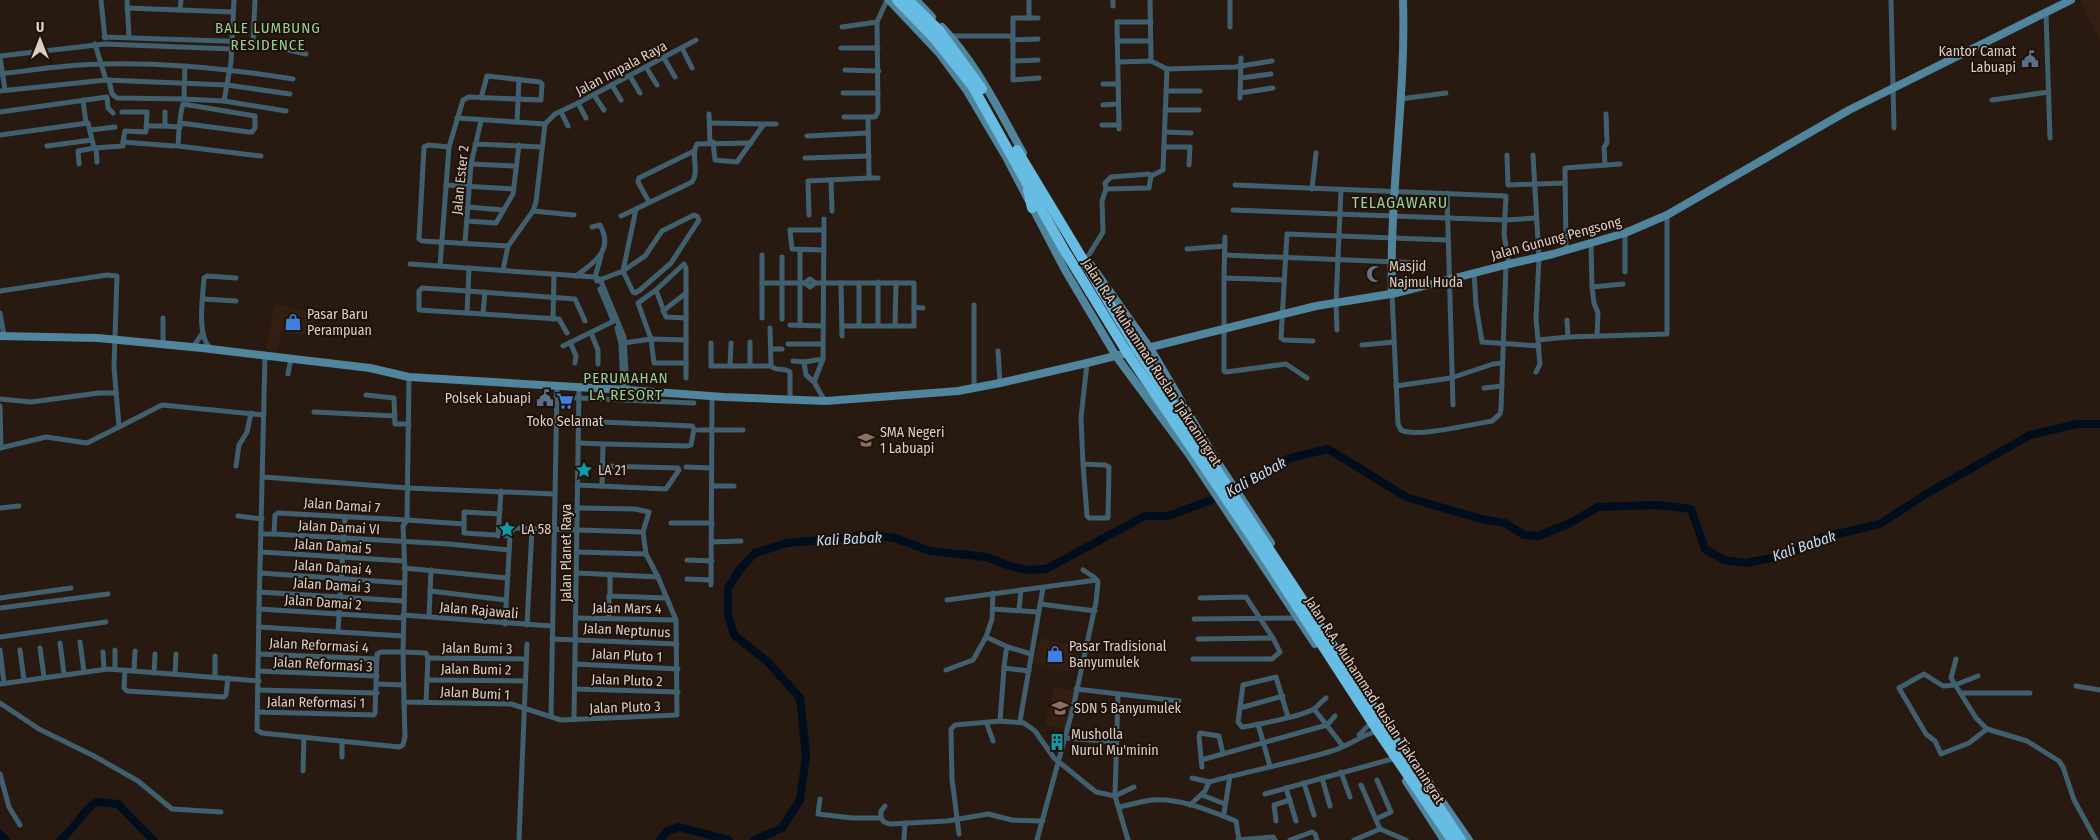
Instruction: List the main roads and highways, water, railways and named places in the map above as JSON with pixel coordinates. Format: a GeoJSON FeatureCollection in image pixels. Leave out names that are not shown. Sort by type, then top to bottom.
{"type":"FeatureCollection","features":[{"type":"Feature","properties":{"kind":"highway","name":"Jalan R.A. Muhammad Ruslan Tjakraningrat"},"geometry":{"type":"LineString","coordinates":[[897,0],[933,37],[974,86],[1029,177],[1063,248],[1254,534],[1452,840]]}},
{"type":"Feature","properties":{"kind":"highway","name":"Jalan R.A. Muhammad Ruslan Tjakraningrat"},"geometry":{"type":"LineString","coordinates":[[908,0],[939,30],[978,81],[1018,159]]}},
{"type":"Feature","properties":{"kind":"highway"},"geometry":{"type":"LineString","coordinates":[[1006,157],[1018,159],[1016,141]]}},
{"type":"Feature","properties":{"kind":"highway"},"geometry":{"type":"LineString","coordinates":[[1029,177],[1041,186]]}},
{"type":"Feature","properties":{"kind":"highway"},"geometry":{"type":"LineString","coordinates":[[1029,177],[1032,208]]}},
{"type":"Feature","properties":{"kind":"highway","name":"Jalan R.A. Muhammad Ruslan Tjakraningrat"},"geometry":{"type":"LineString","coordinates":[[1254,534],[1273,551],[1382,733],[1460,840]]}},
{"type":"Feature","properties":{"kind":"highway"},"geometry":{"type":"LineString","coordinates":[[1383,715],[1382,733],[1392,758]]}},
{"type":"Feature","properties":{"kind":"highway"},"geometry":{"type":"LineString","coordinates":[[1382,733],[1406,749]]}},
{"type":"Feature","properties":{"kind":"waterway","name":"Kali Babak"},"geometry":{"type":"LineString","coordinates":[[754,840],[782,828],[800,800],[806,755],[800,698],[768,662],[734,635],[728,614],[728,588],[741,568],[755,553],[787,543],[873,535],[895,538],[930,551],[986,557],[1027,570],[1046,569],[1145,516],[1168,516],[1222,496],[1290,458],[1328,449],[1406,497],[1481,519],[1505,523],[1524,535],[1539,536],[1570,523],[1598,507],[1657,505],[1691,509],[1705,549],[1724,560],[1746,563],[1790,554],[1820,538],[1880,524],[1926,494],[2030,435],[2077,424],[2100,424]]}},
{"type":"Feature","properties":{"kind":"waterway","name":"Kali Babak"},"geometry":{"type":"LineString","coordinates":[[60,840],[96,802],[118,804],[153,840]]}},
{"type":"Feature","properties":{"kind":"waterway","name":"Kali Babak"},"geometry":{"type":"LineString","coordinates":[[660,840],[667,831],[679,827],[729,840]]}},
{"type":"Feature","properties":{"kind":"waterway","name":"Kali Babak"},"geometry":{"type":"LineString","coordinates":[[0,834],[6,840]]}},
{"type":"Feature","properties":{"kind":"place","name":"Kantor Camat Labuapi"},"geometry":{"type":"Point","coordinates":[2030,59]}},
{"type":"Feature","properties":{"kind":"place","name":"Masjid Najmul Huda"},"geometry":{"type":"Point","coordinates":[1375,274]}},
{"type":"Feature","properties":{"kind":"place","name":"Pasar Baru Perampuan"},"geometry":{"type":"Point","coordinates":[293,322]}},
{"type":"Feature","properties":{"kind":"place","name":"Polsek Labuapi"},"geometry":{"type":"Point","coordinates":[545,398]}},
{"type":"Feature","properties":{"kind":"place","name":"Toko Selamat"},"geometry":{"type":"Point","coordinates":[565,401]}},
{"type":"Feature","properties":{"kind":"place","name":"SMA Negeri 1 Labuapi"},"geometry":{"type":"Point","coordinates":[866,440]}},
{"type":"Feature","properties":{"kind":"place","name":"LA 21"},"geometry":{"type":"Point","coordinates":[584,470]}},
{"type":"Feature","properties":{"kind":"place","name":"LA 58"},"geometry":{"type":"Point","coordinates":[507,529]}},
{"type":"Feature","properties":{"kind":"place","name":"Pasar Tradisional Banyumulek"},"geometry":{"type":"Point","coordinates":[1055,654]}},
{"type":"Feature","properties":{"kind":"place","name":"SDN 5 Banyumulek"},"geometry":{"type":"Point","coordinates":[1060,708]}},
{"type":"Feature","properties":{"kind":"place","name":"Musholla Nurul Mu'minin"},"geometry":{"type":"Point","coordinates":[1057,742]}},
{"type":"Feature","properties":{"kind":"district","name":"BALE LUMBUNG RESIDENCE"},"geometry":{"type":"Point","coordinates":[268,36]}},
{"type":"Feature","properties":{"kind":"district","name":"TELAGAWARU"},"geometry":{"type":"Point","coordinates":[1400,202]}},
{"type":"Feature","properties":{"kind":"district","name":"PERUMAHAN LA RESORT"},"geometry":{"type":"Point","coordinates":[626,386]}}]}
